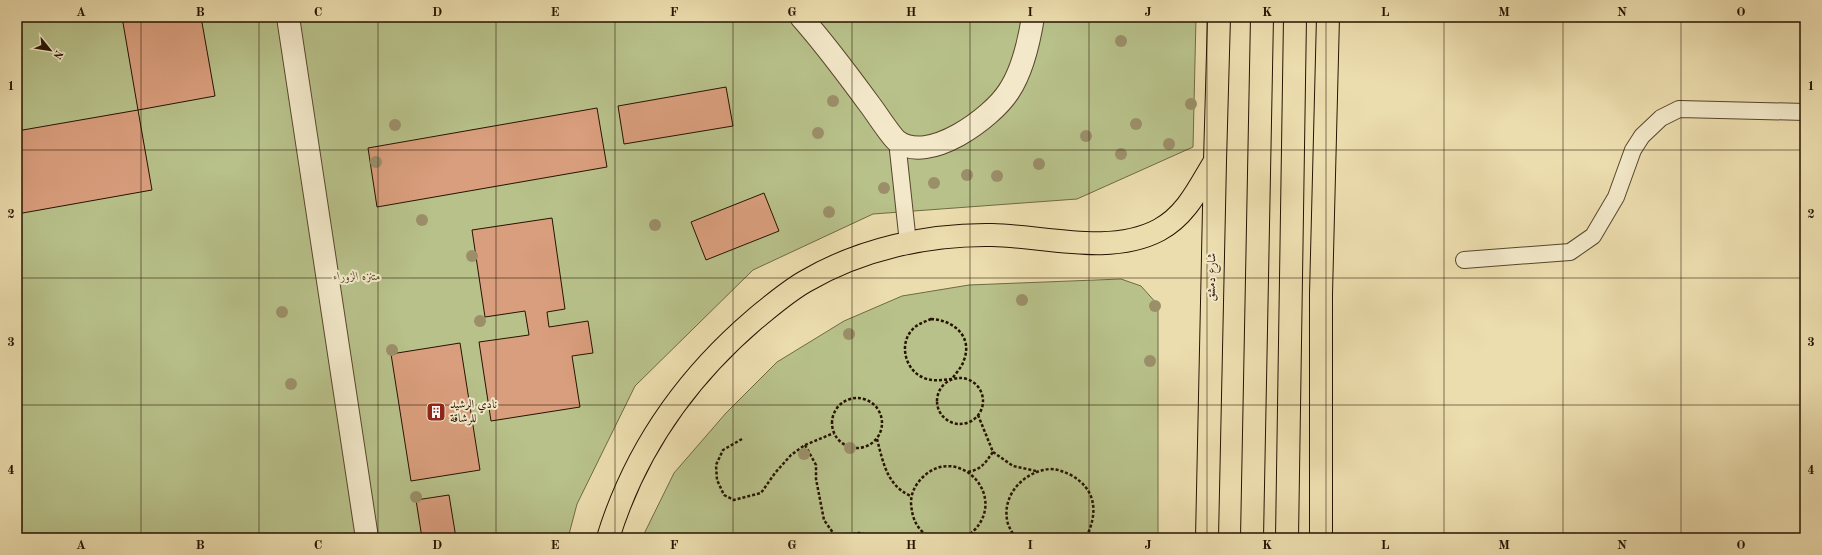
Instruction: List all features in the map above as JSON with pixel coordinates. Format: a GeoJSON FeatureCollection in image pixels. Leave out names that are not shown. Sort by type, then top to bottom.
{"type":"FeatureCollection","features":[{"type":"Feature","properties":{"kind":"main road","name":"شارع دمشق"},"geometry":{"type":"LineString","coordinates":[[1207,538],[1219,17]]}},
{"type":"Feature","properties":{"kind":"main road"},"geometry":{"type":"LineString","coordinates":[[1252,538],[1262,17]]}},
{"type":"Feature","properties":{"kind":"main road"},"geometry":{"type":"LineString","coordinates":[[1286,538],[1295,17]]}},
{"type":"Feature","properties":{"kind":"main road"},"geometry":{"type":"LineString","coordinates":[[1321,538],[1321,294],[1328,17]]}},
{"type":"Feature","properties":{"kind":"main road"},"geometry":{"type":"LineString","coordinates":[[608,538],[615,514],[635,468],[659,426],[692,380],[728,342],[765,311],[806,281],[873,252],[908,243],[951,237],[990,235],[1109,244],[1135,239],[1158,231],[1176,219],[1190,203],[1215,161]]}},
{"type":"Feature","properties":{"kind":"street"},"geometry":{"type":"LineString","coordinates":[[288,17],[367,538]]}},
{"type":"Feature","properties":{"kind":"street"},"geometry":{"type":"LineString","coordinates":[[801,17],[824,43],[897,141],[918,149],[956,138],[994,110],[1010,91],[1023,60],[1033,17]]}},
{"type":"Feature","properties":{"kind":"lane"},"geometry":{"type":"LineString","coordinates":[[1464,260],[1570,252],[1592,236],[1616,196],[1633,150],[1642,136],[1661,118],[1679,109],[1805,112]]}},
{"type":"Feature","properties":{"kind":"lane"},"geometry":{"type":"LineString","coordinates":[[897,141],[908,243]]}},
{"type":"Feature","properties":{"kind":"path"},"geometry":{"type":"LineString","coordinates":[[952,379],[936,381],[923,378],[914,372],[907,362],[905,351],[907,340],[912,330],[921,323],[931,319],[949,322],[958,328],[965,340],[966,350],[964,360],[952,379],[946,383],[937,398],[939,409],[943,416],[949,421],[957,424],[965,423],[972,420],[981,410],[983,402],[982,394],[976,385],[962,378],[952,379]]}},
{"type":"Feature","properties":{"kind":"path"},"geometry":{"type":"LineString","coordinates":[[858,398],[868,400],[875,405],[879,411],[882,419],[881,432],[877,439],[864,447],[858,448],[844,445],[834,433],[832,425],[834,412],[844,401],[858,398]]}},
{"type":"Feature","properties":{"kind":"path"},"geometry":{"type":"LineString","coordinates":[[978,415],[993,452],[1013,466],[1037,471]]}},
{"type":"Feature","properties":{"kind":"path"},"geometry":{"type":"LineString","coordinates":[[742,440],[723,450],[716,465],[717,480],[720,487],[724,494],[734,500],[760,493],[792,455],[805,445],[834,433]]}},
{"type":"Feature","properties":{"kind":"path"},"geometry":{"type":"LineString","coordinates":[[877,439],[884,469],[901,491],[911,496]]}},
{"type":"Feature","properties":{"kind":"path"},"geometry":{"type":"LineString","coordinates":[[805,445],[816,465],[816,479],[824,520],[835,537],[859,533],[880,538]]}},
{"type":"Feature","properties":{"kind":"path"},"geometry":{"type":"LineString","coordinates":[[968,472],[978,470],[985,464],[993,452]]}},
{"type":"Feature","properties":{"kind":"path"},"geometry":{"type":"LineString","coordinates":[[931,538],[922,532],[914,522],[911,496],[916,483],[929,471],[942,467],[956,467],[968,472],[975,478],[985,497],[985,510],[982,522],[974,532],[965,538]]}},
{"type":"Feature","properties":{"kind":"path"},"geometry":{"type":"LineString","coordinates":[[1015,538],[1008,524],[1007,512],[1010,498],[1015,487],[1026,476],[1037,471],[1052,469],[1063,471],[1080,481],[1089,493],[1092,501],[1094,516],[1086,538]]}},
{"type":"Feature","properties":{"kind":"green space","name":"متنزه الزوراء"},"geometry":{"type":"Polygon","coordinates":[[[17,17],[1196,17],[1193,147],[1077,199],[873,214],[753,270],[635,386],[577,504],[568,538],[17,538],[17,17]]]}},
{"type":"Feature","properties":{"kind":"green space"},"geometry":{"type":"Polygon","coordinates":[[[1121,279],[1141,286],[1158,305],[1158,538],[642,538],[674,473],[726,413],[777,362],[844,321],[902,296],[969,285],[1121,279]]]}},
{"type":"Feature","properties":{"kind":"building"},"geometry":{"type":"Polygon","coordinates":[[[122,17],[201,17],[215,96],[138,110],[122,17]]]}},
{"type":"Feature","properties":{"kind":"building"},"geometry":{"type":"Polygon","coordinates":[[[726,87],[733,126],[624,144],[618,106],[726,87]]]}},
{"type":"Feature","properties":{"kind":"building"},"geometry":{"type":"Polygon","coordinates":[[[597,108],[607,167],[377,207],[368,148],[597,108]]]}},
{"type":"Feature","properties":{"kind":"building"},"geometry":{"type":"Polygon","coordinates":[[[138,110],[152,190],[17,214],[17,131],[138,110]]]}},
{"type":"Feature","properties":{"kind":"building"},"geometry":{"type":"Polygon","coordinates":[[[764,193],[779,231],[706,260],[691,222],[764,193]]]}},
{"type":"Feature","properties":{"kind":"building"},"geometry":{"type":"Polygon","coordinates":[[[552,218],[565,309],[547,312],[549,327],[588,321],[593,353],[572,356],[580,407],[491,421],[479,342],[529,335],[525,311],[485,317],[472,230],[552,218]]]}},
{"type":"Feature","properties":{"kind":"building","name":"نادي الرشيد للرشاقة"},"geometry":{"type":"Polygon","coordinates":[[[460,343],[480,470],[411,481],[391,354],[460,343]]]}},
{"type":"Feature","properties":{"kind":"building"},"geometry":{"type":"Polygon","coordinates":[[[449,495],[456,538],[422,538],[416,500],[449,495]]]}},
{"type":"Feature","properties":{"kind":"place","name":"نادي الرشيد للرشاقة"},"geometry":{"type":"Point","coordinates":[436,412]}}]}
